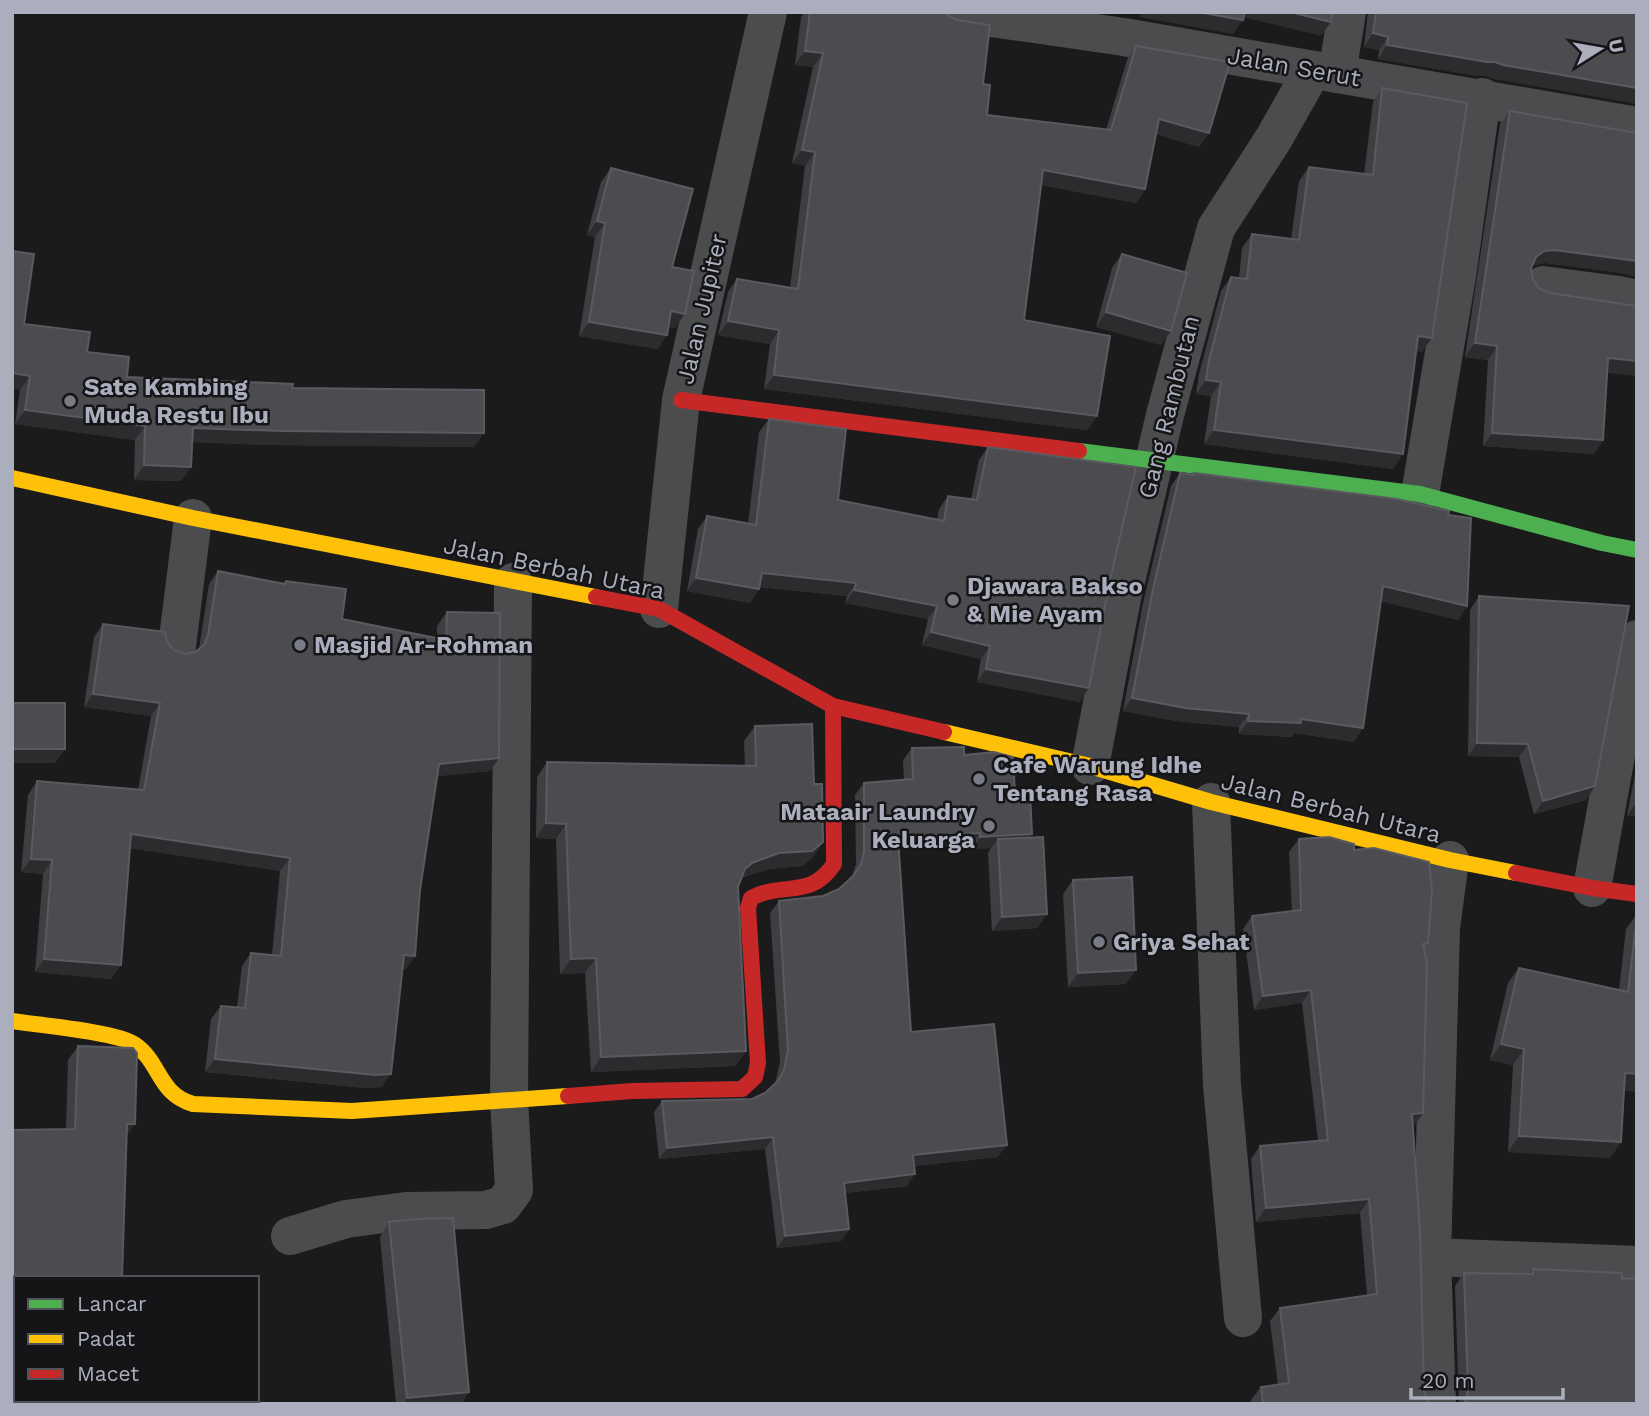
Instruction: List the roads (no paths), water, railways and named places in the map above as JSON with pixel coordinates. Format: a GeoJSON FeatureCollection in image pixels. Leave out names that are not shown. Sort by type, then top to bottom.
{"type":"FeatureCollection","features":[{"type":"Feature","properties":{"kind":"street","name":"Jalan Jupiter"},"geometry":{"type":"LineString","coordinates":[[659,609],[681,400],[768,12]]}},
{"type":"Feature","properties":{"kind":"street","name":"Jalan Serut"},"geometry":{"type":"LineString","coordinates":[[951,12],[1124,37],[1637,126]]}},
{"type":"Feature","properties":{"kind":"street"},"geometry":{"type":"LineString","coordinates":[[1324,73],[1347,12]]}},
{"type":"Feature","properties":{"kind":"street","name":"Gang Rambutan"},"geometry":{"type":"LineString","coordinates":[[1090,766],[1122,597],[1165,415],[1216,228],[1274,138],[1324,73]]}},
{"type":"Feature","properties":{"kind":"street"},"geometry":{"type":"LineString","coordinates":[[1420,494],[1457,276],[1482,97]]}},
{"type":"Feature","properties":{"kind":"street"},"geometry":{"type":"LineString","coordinates":[[1543,285],[1637,299]]}},
{"type":"Feature","properties":{"kind":"street"},"geometry":{"type":"LineString","coordinates":[[681,400],[1420,494],[1637,550]]}},
{"type":"Feature","properties":{"kind":"street","name":"Jalan Berbah Utara"},"geometry":{"type":"LineString","coordinates":[[14,487],[193,518],[659,609],[833,706],[1090,766],[1211,803],[1450,860],[1592,888],[1637,894]]}},
{"type":"Feature","properties":{"kind":"street"},"geometry":{"type":"LineString","coordinates":[[177,646],[193,518]]}},
{"type":"Feature","properties":{"kind":"street"},"geometry":{"type":"LineString","coordinates":[[290,1236],[346,1219],[406,1211],[486,1210],[503,1205],[514,1190],[509,1099],[513,582]]}},
{"type":"Feature","properties":{"kind":"street"},"geometry":{"type":"LineString","coordinates":[[1592,888],[1637,639]]}},
{"type":"Feature","properties":{"kind":"street"},"geometry":{"type":"LineString","coordinates":[[12,1021],[127,1039],[138,1044],[148,1054],[170,1094],[181,1102],[193,1104],[352,1111],[632,1091],[742,1089],[755,1077],[758,1063],[748,908],[751,898],[757,894],[813,887],[828,877],[834,864],[833,706]]}},
{"type":"Feature","properties":{"kind":"street"},"geometry":{"type":"LineString","coordinates":[[1211,803],[1222,1085],[1243,1318]]}},
{"type":"Feature","properties":{"kind":"street"},"geometry":{"type":"LineString","coordinates":[[1437,1404],[1432,1257],[1441,928],[1450,860]]}},
{"type":"Feature","properties":{"kind":"street"},"geometry":{"type":"LineString","coordinates":[[1432,1257],[1637,1265]]}},
{"type":"Feature","properties":{"kind":"place","name":"Sate Kambing Muda Restu Ibu"},"geometry":{"type":"Point","coordinates":[70,401]}},
{"type":"Feature","properties":{"kind":"place","name":"Djawara Bakso & Mie Ayam"},"geometry":{"type":"Point","coordinates":[953,600]}},
{"type":"Feature","properties":{"kind":"place","name":"Masjid Ar-Rohman"},"geometry":{"type":"Point","coordinates":[300,645]}},
{"type":"Feature","properties":{"kind":"place","name":"Cafe Warung Idhe Tentang Rasa"},"geometry":{"type":"Point","coordinates":[979,779]}},
{"type":"Feature","properties":{"kind":"place","name":"Mataair Laundry Keluarga"},"geometry":{"type":"Point","coordinates":[989,826]}},
{"type":"Feature","properties":{"kind":"place","name":"Griya Sehat"},"geometry":{"type":"Point","coordinates":[1099,942]}}]}
